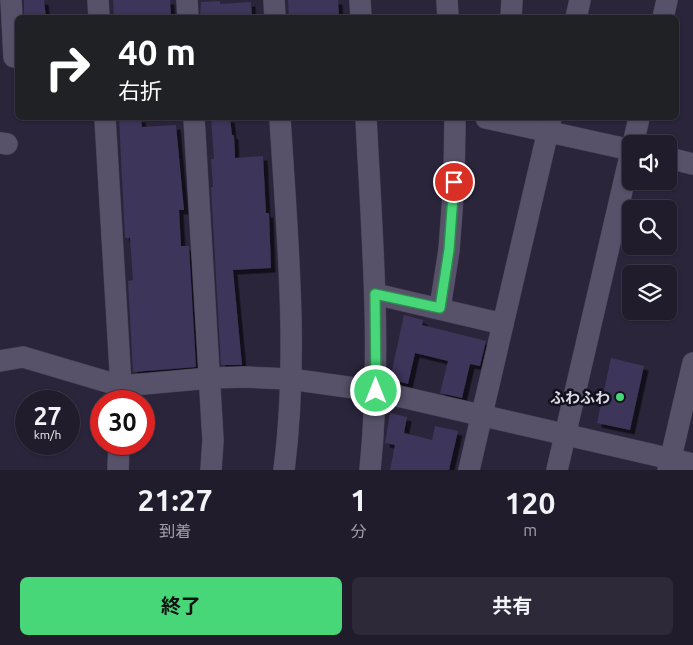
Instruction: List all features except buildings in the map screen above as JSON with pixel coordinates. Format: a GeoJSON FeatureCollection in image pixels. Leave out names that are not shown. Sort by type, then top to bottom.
{"type":"FeatureCollection","features":[{"type":"Feature","properties":{"kind":"street"},"geometry":{"type":"LineString","coordinates":[[10,56],[11,0]]}},
{"type":"Feature","properties":{"kind":"street"},"geometry":{"type":"LineString","coordinates":[[98,0],[99,15]]}},
{"type":"Feature","properties":{"kind":"street"},"geometry":{"type":"LineString","coordinates":[[187,0],[188,15]]}},
{"type":"Feature","properties":{"kind":"street"},"geometry":{"type":"LineString","coordinates":[[274,0],[275,15]]}},
{"type":"Feature","properties":{"kind":"street"},"geometry":{"type":"LineString","coordinates":[[360,0],[361,15]]}},
{"type":"Feature","properties":{"kind":"street"},"geometry":{"type":"LineString","coordinates":[[447,0],[448,15]]}},
{"type":"Feature","properties":{"kind":"street"},"geometry":{"type":"LineString","coordinates":[[511,15],[512,0]]}},
{"type":"Feature","properties":{"kind":"street"},"geometry":{"type":"LineString","coordinates":[[577,15],[580,0]]}},
{"type":"Feature","properties":{"kind":"street"},"geometry":{"type":"LineString","coordinates":[[663,15],[667,0]]}},
{"type":"Feature","properties":{"kind":"street"},"geometry":{"type":"LineString","coordinates":[[105,120],[121,390]]}},
{"type":"Feature","properties":{"kind":"street"},"geometry":{"type":"LineString","coordinates":[[194,120],[210,378],[211,470]]}},
{"type":"Feature","properties":{"kind":"street"},"geometry":{"type":"LineString","coordinates":[[280,120],[290,288],[290,379],[284,470]]}},
{"type":"Feature","properties":{"kind":"street"},"geometry":{"type":"LineString","coordinates":[[366,120],[375,294],[376,391],[370,470]]}},
{"type":"Feature","properties":{"kind":"street"},"geometry":{"type":"LineString","coordinates":[[440,308],[449,250],[454,182],[455,120]]}},
{"type":"Feature","properties":{"kind":"street"},"geometry":{"type":"LineString","coordinates":[[504,120],[549,125],[622,148]]}},
{"type":"Feature","properties":{"kind":"street"},"geometry":{"type":"LineString","coordinates":[[635,135],[639,120]]}},
{"type":"Feature","properties":{"kind":"street"},"geometry":{"type":"LineString","coordinates":[[469,470],[549,125]]}},
{"type":"Feature","properties":{"kind":"street"},"geometry":{"type":"LineString","coordinates":[[677,160],[693,164]]}},
{"type":"Feature","properties":{"kind":"street"},"geometry":{"type":"LineString","coordinates":[[557,470],[622,190]]}},
{"type":"Feature","properties":{"kind":"street"},"geometry":{"type":"LineString","coordinates":[[375,294],[503,324]]}},
{"type":"Feature","properties":{"kind":"street"},"geometry":{"type":"LineString","coordinates":[[0,361],[23,357],[110,390]]}},
{"type":"Feature","properties":{"kind":"street"},"geometry":{"type":"LineString","coordinates":[[670,465],[693,362]]}},
{"type":"Feature","properties":{"kind":"street"},"geometry":{"type":"LineString","coordinates":[[143,390],[210,378],[290,379],[376,391],[566,434],[670,465],[693,464]]}},
{"type":"Feature","properties":{"kind":"street"},"geometry":{"type":"LineString","coordinates":[[118,470],[119,455]]}},
{"type":"Feature","properties":{"kind":"place","name":"ふわふわ"},"geometry":{"type":"Point","coordinates":[620,397]}},
{"type":"Feature","properties":{"kind":"route"},"geometry":{"type":"LineString","coordinates":[[376,391],[375,294],[440,308],[449,250],[454,182]]}}]}
